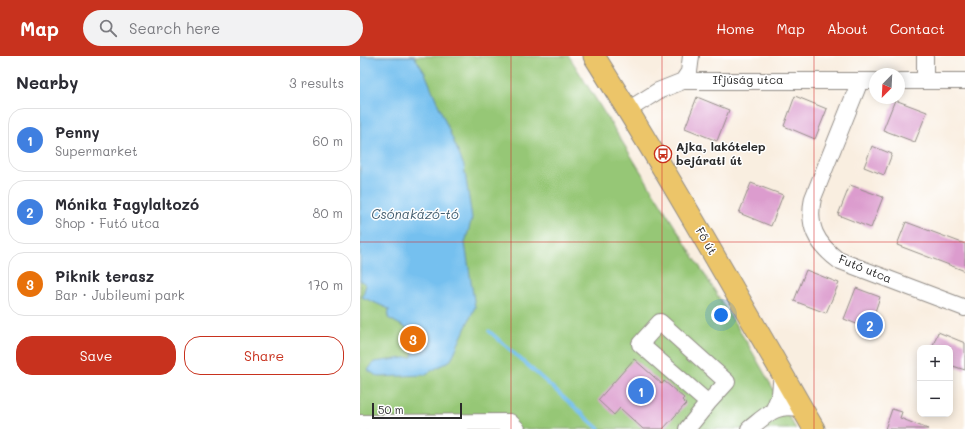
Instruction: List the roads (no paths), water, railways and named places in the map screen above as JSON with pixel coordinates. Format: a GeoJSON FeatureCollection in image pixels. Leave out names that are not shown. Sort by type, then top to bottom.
{"type":"FeatureCollection","features":[{"type":"Feature","properties":{"kind":"main road","name":"Fő út"},"geometry":{"type":"LineString","coordinates":[[594,56],[628,110],[814,429]]}},
{"type":"Feature","properties":{"kind":"street"},"geometry":{"type":"LineString","coordinates":[[683,81],[689,72],[691,56]]}},
{"type":"Feature","properties":{"kind":"street"},"geometry":{"type":"LineString","coordinates":[[925,56],[925,81]]}},
{"type":"Feature","properties":{"kind":"street","name":"Ifjúság utca"},"geometry":{"type":"LineString","coordinates":[[628,110],[658,91],[683,81],[868,81]]}},
{"type":"Feature","properties":{"kind":"street","name":"Futó utca"},"geometry":{"type":"LineString","coordinates":[[868,81],[813,198],[811,214],[817,240],[838,260],[965,308]]}},
{"type":"Feature","properties":{"kind":"street"},"geometry":{"type":"LineString","coordinates":[[905,81],[965,81]]}},
{"type":"Feature","properties":{"kind":"street"},"geometry":{"type":"LineString","coordinates":[[686,429],[727,382],[660,322],[640,344],[708,403]]}},
{"type":"Feature","properties":{"kind":"street"},"geometry":{"type":"LineString","coordinates":[[774,409],[780,394],[782,372]]}},
{"type":"Feature","properties":{"kind":"street"},"geometry":{"type":"LineString","coordinates":[[749,429],[774,409],[788,406],[802,409]]}},
{"type":"Feature","properties":{"kind":"street"},"geometry":{"type":"LineString","coordinates":[[360,423],[510,422],[518,429]]}},
{"type":"Feature","properties":{"kind":"water","name":"Csónakázó-tó"},"geometry":{"type":"Polygon","coordinates":[[[360,56],[414,56],[425,73],[464,166],[472,218],[465,243],[475,307],[451,360],[424,375],[378,377],[368,370],[374,362],[412,357],[417,334],[388,318],[389,309],[362,297],[366,285],[360,280],[360,56]]]}},
{"type":"Feature","properties":{"kind":"waterway"},"geometry":{"type":"LineString","coordinates":[[489,331],[599,429]]}},
{"type":"Feature","properties":{"kind":"place","name":"Ajka, lakótelep bejárati út"},"geometry":{"type":"Point","coordinates":[663,154]}},
{"type":"Feature","properties":{"kind":"place","name":"Mónika Fagylaltozó"},"geometry":{"type":"Point","coordinates":[870,325]}},
{"type":"Feature","properties":{"kind":"place","name":"Piknik terasz"},"geometry":{"type":"Point","coordinates":[413,339]}},
{"type":"Feature","properties":{"kind":"place","name":"Penny"},"geometry":{"type":"Point","coordinates":[641,391]}}]}
